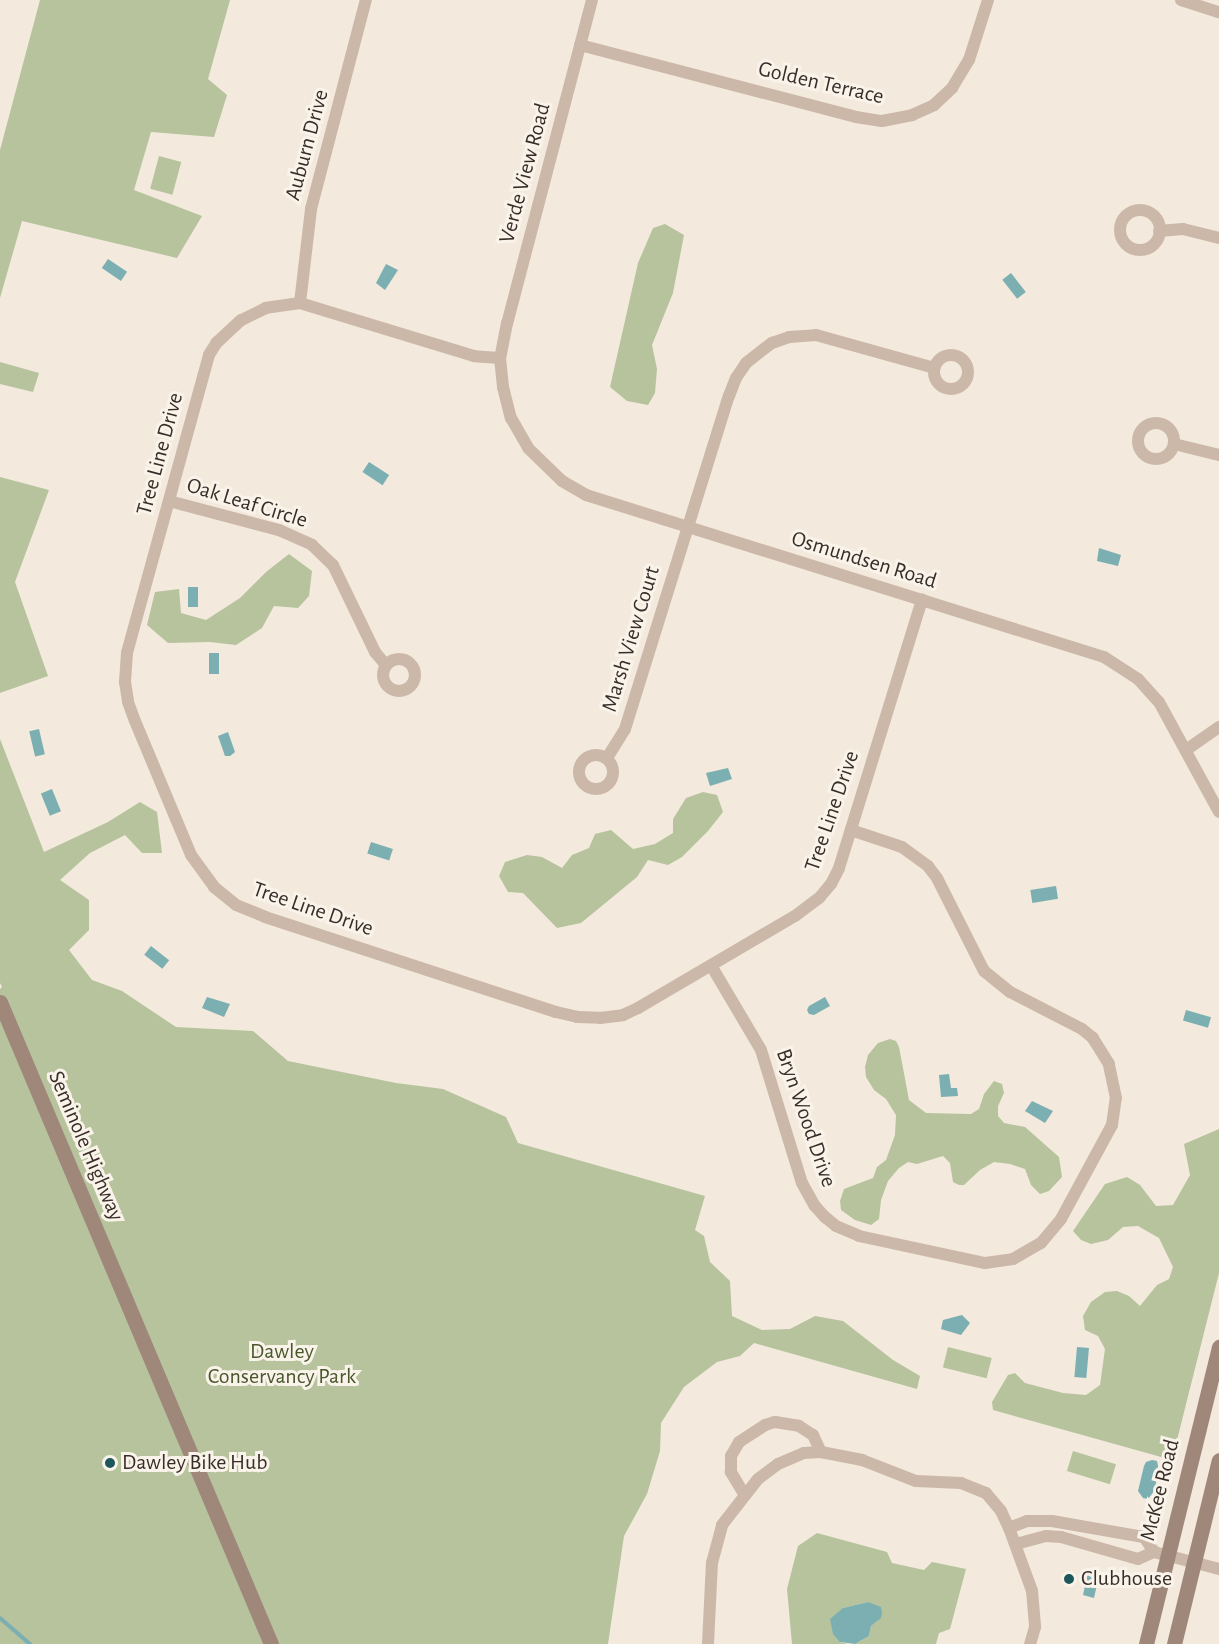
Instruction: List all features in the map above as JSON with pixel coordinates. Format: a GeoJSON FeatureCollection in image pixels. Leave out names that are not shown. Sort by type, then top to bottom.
{"type":"FeatureCollection","features":[{"type":"Feature","properties":{"kind":"street","name":"Auburn Drive"},"geometry":{"type":"LineString","coordinates":[[300,303],[311,209],[366,0]]}},
{"type":"Feature","properties":{"kind":"street","name":"Verde View Road"},"geometry":{"type":"LineString","coordinates":[[500,358],[507,323],[592,0]]}},
{"type":"Feature","properties":{"kind":"street","name":"Golden Terrace"},"geometry":{"type":"LineString","coordinates":[[580,45],[882,121],[919,112],[934,105],[952,88],[969,60],[988,0]]}},
{"type":"Feature","properties":{"kind":"street"},"geometry":{"type":"LineString","coordinates":[[1181,0],[1219,12]]}},
{"type":"Feature","properties":{"kind":"street"},"geometry":{"type":"LineString","coordinates":[[1159,231],[1183,229],[1219,238]]}},
{"type":"Feature","properties":{"kind":"street","name":"Tree Line Drive"},"geometry":{"type":"LineString","coordinates":[[500,358],[474,357],[300,303],[283,304],[253,313],[230,328],[217,342],[203,372],[127,653],[125,682],[131,712],[191,855],[218,891],[236,905],[265,917],[577,1017],[623,1015],[712,967],[795,916],[820,897],[839,868],[922,600]]}},
{"type":"Feature","properties":{"kind":"street","name":"Marsh View Court"},"geometry":{"type":"LineString","coordinates":[[607,758],[625,729],[736,378],[746,363],[772,343],[789,337],[816,335],[934,368]]}},
{"type":"Feature","properties":{"kind":"street","name":"Osmundsen Road"},"geometry":{"type":"LineString","coordinates":[[500,358],[503,387],[511,418],[528,448],[543,466],[562,481],[586,495],[1087,649],[1112,661],[1138,679],[1152,694],[1186,750],[1219,812]]}},
{"type":"Feature","properties":{"kind":"street"},"geometry":{"type":"LineString","coordinates":[[1174,444],[1219,455]]}},
{"type":"Feature","properties":{"kind":"street","name":"Oak Leaf Circle"},"geometry":{"type":"LineString","coordinates":[[169,501],[279,530],[312,544],[324,554],[338,572],[375,652],[386,665]]}},
{"type":"Feature","properties":{"kind":"street"},"geometry":{"type":"LineString","coordinates":[[1186,750],[1219,727]]}},
{"type":"Feature","properties":{"kind":"street","name":"Bryn Wood Drive"},"geometry":{"type":"LineString","coordinates":[[712,967],[761,1050],[802,1183],[815,1206],[825,1217],[836,1226],[859,1236],[985,1263],[1013,1259],[1041,1243],[1061,1219],[1112,1125],[1116,1098],[1109,1064],[1093,1038],[1082,1029],[1010,992],[984,971],[940,884],[928,866],[902,847],[851,830]]}},
{"type":"Feature","properties":{"kind":"street","name":"Seminole Highway"},"geometry":{"type":"LineString","coordinates":[[0,1002],[131,1307],[271,1644]]}},
{"type":"Feature","properties":{"kind":"street","name":"McKee Road"},"geometry":{"type":"LineString","coordinates":[[1146,1644],[1174,1556],[1219,1347]]}},
{"type":"Feature","properties":{"kind":"street"},"geometry":{"type":"LineString","coordinates":[[744,1494],[731,1472],[730,1463],[734,1449],[751,1432],[775,1422],[799,1426],[813,1435],[821,1452]]}},
{"type":"Feature","properties":{"kind":"street"},"geometry":{"type":"LineString","coordinates":[[708,1644],[712,1563],[723,1525],[744,1494],[758,1479],[778,1464],[804,1453],[821,1452],[862,1460],[916,1481],[961,1483],[975,1487],[994,1501],[1010,1528],[1032,1591],[1035,1627],[1030,1644]]}},
{"type":"Feature","properties":{"kind":"street","name":"McKee Road"},"geometry":{"type":"LineString","coordinates":[[1173,1644],[1174,1556],[1219,1460]]}},
{"type":"Feature","properties":{"kind":"street"},"geometry":{"type":"LineString","coordinates":[[1010,1528],[1026,1521],[1052,1521],[1144,1537],[1174,1556],[1219,1569]]}},
{"type":"Feature","properties":{"kind":"street"},"geometry":{"type":"LineString","coordinates":[[1016,1544],[1046,1536],[1077,1541],[1138,1559],[1174,1556]]}},
{"type":"Feature","properties":{"kind":"green space"},"geometry":{"type":"Polygon","coordinates":[[[40,0],[230,0],[208,79],[227,95],[214,137],[151,132],[134,190],[202,216],[177,258],[22,221],[0,298],[0,150],[40,0]]]}},
{"type":"Feature","properties":{"kind":"green space"},"geometry":{"type":"Polygon","coordinates":[[[159,156],[181,162],[172,195],[150,189],[159,156]]]}},
{"type":"Feature","properties":{"kind":"green space"},"geometry":{"type":"Polygon","coordinates":[[[665,224],[684,235],[673,293],[652,345],[657,369],[655,393],[648,405],[627,401],[610,387],[638,263],[653,228],[665,224]]]}},
{"type":"Feature","properties":{"kind":"green space"},"geometry":{"type":"Polygon","coordinates":[[[0,362],[39,373],[33,392],[0,384],[0,362]]]}},
{"type":"Feature","properties":{"kind":"green space"},"geometry":{"type":"Polygon","coordinates":[[[0,477],[49,490],[15,582],[48,676],[0,693],[0,477]]]}},
{"type":"Feature","properties":{"kind":"green space"},"geometry":{"type":"Polygon","coordinates":[[[289,554],[312,571],[309,596],[298,608],[274,606],[262,628],[236,645],[210,642],[168,643],[147,625],[155,592],[179,589],[181,613],[206,620],[240,598],[266,572],[289,554]]]}},
{"type":"Feature","properties":{"kind":"green space","name":"Dawley Conservancy Park"},"geometry":{"type":"Polygon","coordinates":[[[0,739],[44,852],[108,822],[140,802],[157,812],[162,853],[142,853],[125,835],[90,853],[60,880],[89,900],[89,930],[69,950],[92,980],[122,991],[176,1027],[253,1031],[288,1061],[396,1083],[443,1089],[506,1117],[518,1143],[705,1196],[695,1230],[704,1236],[710,1262],[730,1281],[732,1316],[762,1330],[790,1329],[815,1316],[843,1321],[893,1360],[920,1376],[917,1389],[754,1343],[740,1356],[717,1362],[684,1387],[661,1423],[660,1451],[647,1494],[624,1536],[608,1644],[0,1644],[0,989],[2,987],[0,983],[0,739]]]}},
{"type":"Feature","properties":{"kind":"green space"},"geometry":{"type":"Polygon","coordinates":[[[703,792],[717,795],[723,812],[708,831],[682,857],[668,865],[648,860],[637,877],[581,923],[557,928],[523,893],[508,892],[499,876],[505,862],[527,855],[542,857],[562,868],[572,855],[589,848],[595,834],[611,830],[633,849],[655,844],[673,833],[673,819],[686,798],[703,792]]]}},
{"type":"Feature","properties":{"kind":"green space"},"geometry":{"type":"Polygon","coordinates":[[[890,1039],[896,1041],[899,1047],[909,1100],[926,1113],[971,1114],[979,1109],[984,1094],[994,1081],[1002,1084],[1004,1093],[998,1106],[998,1116],[1004,1123],[1025,1127],[1059,1157],[1062,1177],[1049,1191],[1040,1194],[1031,1185],[1025,1169],[994,1162],[980,1170],[964,1185],[959,1185],[953,1182],[950,1163],[943,1156],[917,1164],[908,1162],[899,1168],[888,1181],[881,1200],[879,1219],[871,1225],[855,1220],[841,1210],[840,1201],[844,1189],[873,1178],[877,1167],[886,1160],[895,1135],[896,1115],[886,1099],[874,1090],[866,1077],[865,1067],[868,1055],[878,1043],[890,1039]]]}},
{"type":"Feature","properties":{"kind":"green space"},"geometry":{"type":"Polygon","coordinates":[[[1219,1129],[1219,1273],[1172,1460],[993,1410],[992,1402],[1008,1375],[1015,1373],[1025,1383],[1063,1393],[1086,1395],[1100,1385],[1105,1349],[1098,1336],[1085,1330],[1083,1316],[1091,1302],[1105,1292],[1117,1291],[1129,1296],[1140,1306],[1157,1285],[1169,1279],[1173,1267],[1159,1238],[1138,1226],[1123,1227],[1108,1240],[1091,1244],[1081,1240],[1073,1231],[1105,1184],[1127,1177],[1140,1185],[1156,1206],[1173,1205],[1190,1175],[1184,1144],[1219,1129]]]}},
{"type":"Feature","properties":{"kind":"green space"},"geometry":{"type":"Polygon","coordinates":[[[948,1347],[992,1358],[987,1378],[943,1367],[948,1347]]]}},
{"type":"Feature","properties":{"kind":"green space"},"geometry":{"type":"Polygon","coordinates":[[[1073,1451],[1116,1464],[1110,1484],[1067,1471],[1073,1451]]]}},
{"type":"Feature","properties":{"kind":"green space"},"geometry":{"type":"Polygon","coordinates":[[[817,1533],[887,1552],[892,1563],[924,1570],[932,1562],[966,1569],[950,1629],[939,1633],[936,1644],[855,1644],[869,1636],[871,1626],[878,1620],[868,1602],[843,1608],[840,1642],[848,1644],[792,1644],[787,1589],[798,1546],[817,1533]]]}},
{"type":"Feature","properties":{"kind":"water"},"geometry":{"type":"Polygon","coordinates":[[[108,259],[127,272],[121,281],[102,268],[108,259]]]}},
{"type":"Feature","properties":{"kind":"water"},"geometry":{"type":"Polygon","coordinates":[[[386,264],[398,270],[385,290],[376,283],[386,264]]]}},
{"type":"Feature","properties":{"kind":"water"},"geometry":{"type":"Polygon","coordinates":[[[1011,273],[1026,292],[1017,299],[1002,280],[1011,273]]]}},
{"type":"Feature","properties":{"kind":"water"},"geometry":{"type":"Polygon","coordinates":[[[369,462],[389,475],[383,485],[362,472],[369,462]]]}},
{"type":"Feature","properties":{"kind":"water"},"geometry":{"type":"Polygon","coordinates":[[[1099,548],[1121,555],[1118,566],[1097,561],[1099,548]]]}},
{"type":"Feature","properties":{"kind":"water"},"geometry":{"type":"Polygon","coordinates":[[[188,587],[198,587],[198,607],[188,607],[188,587]]]}},
{"type":"Feature","properties":{"kind":"water"},"geometry":{"type":"Polygon","coordinates":[[[209,653],[219,653],[219,674],[209,674],[209,653]]]}},
{"type":"Feature","properties":{"kind":"water"},"geometry":{"type":"Polygon","coordinates":[[[39,729],[45,754],[35,757],[29,731],[39,729]]]}},
{"type":"Feature","properties":{"kind":"water"},"geometry":{"type":"Polygon","coordinates":[[[228,732],[235,752],[230,756],[225,756],[218,736],[228,732]]]}},
{"type":"Feature","properties":{"kind":"water"},"geometry":{"type":"Polygon","coordinates":[[[728,768],[732,779],[710,786],[706,773],[728,768]]]}},
{"type":"Feature","properties":{"kind":"water"},"geometry":{"type":"Polygon","coordinates":[[[52,789],[61,811],[50,816],[41,793],[52,789]]]}},
{"type":"Feature","properties":{"kind":"water"},"geometry":{"type":"Polygon","coordinates":[[[371,842],[393,849],[389,861],[367,853],[371,842]]]}},
{"type":"Feature","properties":{"kind":"water"},"geometry":{"type":"Polygon","coordinates":[[[1056,886],[1058,899],[1032,903],[1030,890],[1056,886]]]}},
{"type":"Feature","properties":{"kind":"water"},"geometry":{"type":"Polygon","coordinates":[[[151,946],[169,960],[162,969],[144,955],[151,946]]]}},
{"type":"Feature","properties":{"kind":"water"},"geometry":{"type":"Polygon","coordinates":[[[207,997],[230,1004],[224,1017],[202,1008],[207,997]]]}},
{"type":"Feature","properties":{"kind":"water"},"geometry":{"type":"Polygon","coordinates":[[[825,997],[830,1006],[814,1015],[809,1014],[807,1010],[809,1006],[825,997]]]}},
{"type":"Feature","properties":{"kind":"water"},"geometry":{"type":"Polygon","coordinates":[[[1186,1010],[1211,1017],[1208,1028],[1183,1021],[1186,1010]]]}},
{"type":"Feature","properties":{"kind":"water"},"geometry":{"type":"Polygon","coordinates":[[[949,1074],[951,1088],[957,1088],[958,1096],[941,1097],[939,1075],[949,1074]]]}},
{"type":"Feature","properties":{"kind":"water"},"geometry":{"type":"Polygon","coordinates":[[[1032,1101],[1053,1111],[1045,1123],[1025,1111],[1032,1101]]]}},
{"type":"Feature","properties":{"kind":"water"},"geometry":{"type":"Polygon","coordinates":[[[962,1315],[970,1323],[961,1335],[941,1329],[943,1320],[962,1315]]]}},
{"type":"Feature","properties":{"kind":"water"},"geometry":{"type":"Polygon","coordinates":[[[1077,1347],[1089,1348],[1086,1378],[1074,1377],[1077,1347]]]}},
{"type":"Feature","properties":{"kind":"water"},"geometry":{"type":"Polygon","coordinates":[[[1157,1461],[1158,1466],[1155,1490],[1148,1499],[1143,1498],[1138,1491],[1144,1466],[1146,1462],[1157,1461]]]}},
{"type":"Feature","properties":{"kind":"water"},"geometry":{"type":"Polygon","coordinates":[[[1092,1572],[1099,1576],[1094,1598],[1083,1595],[1088,1573],[1092,1572]]]}},
{"type":"Feature","properties":{"kind":"water"},"geometry":{"type":"Polygon","coordinates":[[[868,1602],[881,1607],[882,1613],[881,1618],[871,1626],[869,1636],[855,1644],[840,1642],[833,1634],[830,1619],[843,1608],[868,1602]]]}},
{"type":"Feature","properties":{"kind":"waterway"},"geometry":{"type":"LineString","coordinates":[[0,1618],[30,1644]]}},
{"type":"Feature","properties":{"kind":"place","name":"Dawley Bike Hub"},"geometry":{"type":"Point","coordinates":[110,1463]}},
{"type":"Feature","properties":{"kind":"place","name":"Clubhouse"},"geometry":{"type":"Point","coordinates":[1069,1579]}}]}
